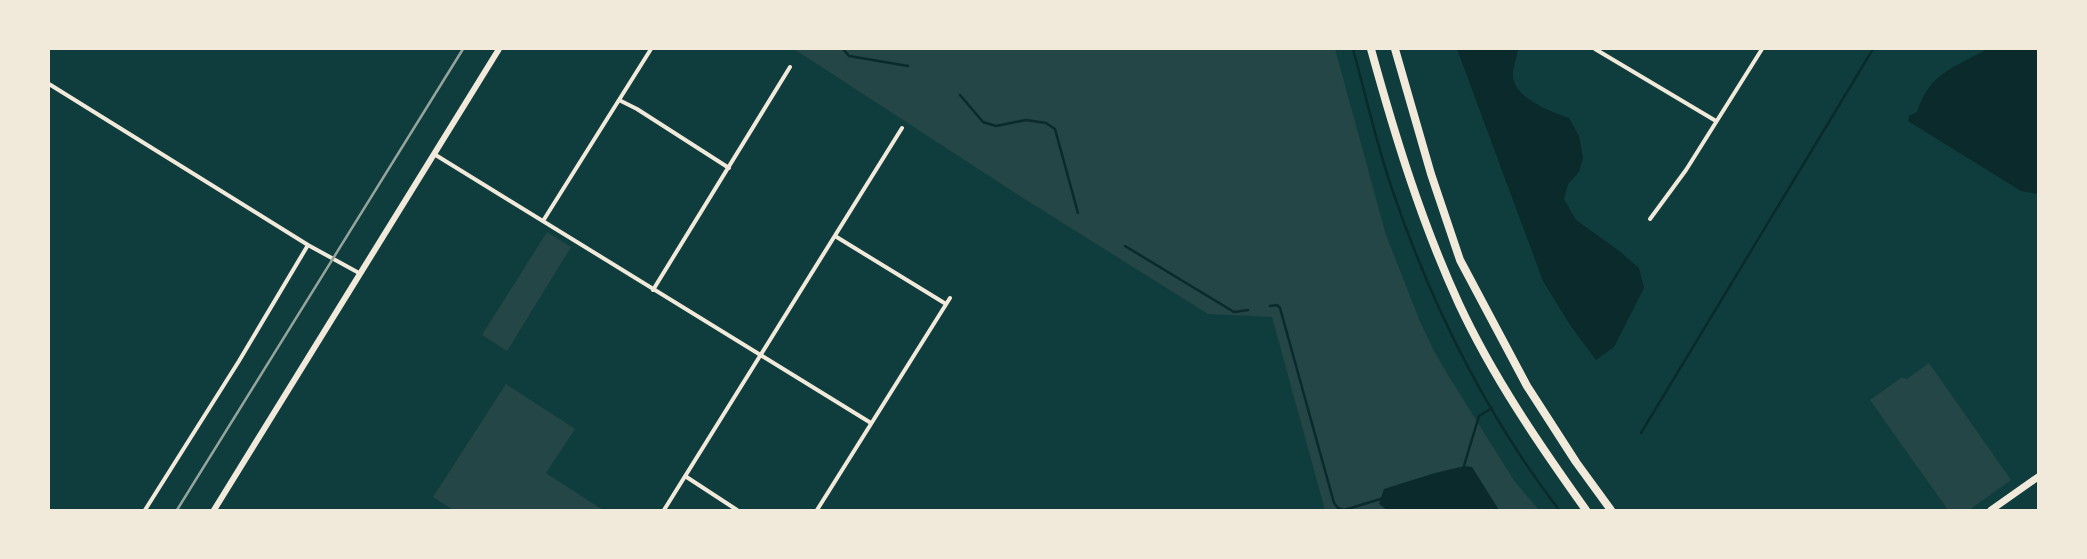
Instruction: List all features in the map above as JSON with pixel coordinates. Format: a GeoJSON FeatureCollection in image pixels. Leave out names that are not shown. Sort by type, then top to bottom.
{"type":"FeatureCollection","features":[{"type":"Feature","properties":{"kind":"main road"},"geometry":{"type":"LineString","coordinates":[[1371,49],[1409,179],[1429,233],[1460,305],[1520,413],[1586,510]]}},
{"type":"Feature","properties":{"kind":"main road"},"geometry":{"type":"LineString","coordinates":[[1394,49],[1431,174],[1460,260],[1527,386],[1564,443],[1611,510]]}},
{"type":"Feature","properties":{"kind":"main road"},"geometry":{"type":"LineString","coordinates":[[1991,510],[2038,477]]}},
{"type":"Feature","properties":{"kind":"street"},"geometry":{"type":"LineString","coordinates":[[214,510],[359,273],[499,49]]}},
{"type":"Feature","properties":{"kind":"street"},"geometry":{"type":"LineString","coordinates":[[543,221],[651,49]]}},
{"type":"Feature","properties":{"kind":"street"},"geometry":{"type":"LineString","coordinates":[[1595,49],[1716,121]]}},
{"type":"Feature","properties":{"kind":"street"},"geometry":{"type":"LineString","coordinates":[[1650,219],[1686,170],[1762,49]]}},
{"type":"Feature","properties":{"kind":"street"},"geometry":{"type":"LineString","coordinates":[[653,290],[790,67]]}},
{"type":"Feature","properties":{"kind":"street"},"geometry":{"type":"LineString","coordinates":[[49,84],[308,245],[359,273]]}},
{"type":"Feature","properties":{"kind":"street"},"geometry":{"type":"LineString","coordinates":[[619,100],[637,109],[729,168]]}},
{"type":"Feature","properties":{"kind":"street"},"geometry":{"type":"LineString","coordinates":[[664,510],[902,128]]}},
{"type":"Feature","properties":{"kind":"street"},"geometry":{"type":"LineString","coordinates":[[434,154],[871,423]]}},
{"type":"Feature","properties":{"kind":"street"},"geometry":{"type":"LineString","coordinates":[[835,236],[946,304]]}},
{"type":"Feature","properties":{"kind":"street"},"geometry":{"type":"LineString","coordinates":[[145,510],[239,361],[308,245]]}},
{"type":"Feature","properties":{"kind":"street"},"geometry":{"type":"LineString","coordinates":[[817,510],[950,298]]}},
{"type":"Feature","properties":{"kind":"street"},"geometry":{"type":"LineString","coordinates":[[685,476],[737,510]]}},
{"type":"Feature","properties":{"kind":"shaded area"},"geometry":{"type":"Polygon","coordinates":[[[794,49],[1335,49],[1386,235],[1419,319],[1434,351],[1451,380],[1515,482],[1539,510],[1325,510],[1272,317],[1208,314],[1023,198],[794,49]]]}},
{"type":"Feature","properties":{"kind":"shaded area"},"geometry":{"type":"Polygon","coordinates":[[[1457,49],[1518,49],[1513,70],[1515,85],[1527,98],[1535,103],[1569,118],[1579,136],[1583,158],[1579,172],[1568,184],[1564,199],[1576,220],[1618,250],[1639,268],[1644,288],[1614,347],[1596,360],[1570,325],[1543,281],[1457,49]]]}},
{"type":"Feature","properties":{"kind":"shaded area"},"geometry":{"type":"Polygon","coordinates":[[[1987,49],[2038,49],[2038,194],[2021,191],[1908,121],[1909,116],[1917,112],[1928,88],[1936,80],[1944,73],[1987,49]]]}},
{"type":"Feature","properties":{"kind":"shaded area"},"geometry":{"type":"Polygon","coordinates":[[[547,232],[571,247],[507,351],[482,335],[547,232]]]}},
{"type":"Feature","properties":{"kind":"shaded area"},"geometry":{"type":"Polygon","coordinates":[[[1929,363],[2011,480],[1969,510],[1948,510],[1870,400],[1901,378],[1907,379],[1929,363]]]}},
{"type":"Feature","properties":{"kind":"shaded area"},"geometry":{"type":"Polygon","coordinates":[[[506,384],[575,429],[546,473],[603,510],[453,510],[433,497],[506,384]]]}},
{"type":"Feature","properties":{"kind":"shaded area"},"geometry":{"type":"Polygon","coordinates":[[[1465,466],[1472,467],[1499,510],[1387,510],[1379,504],[1384,489],[1435,473],[1465,466]]]}},
{"type":"Feature","properties":{"kind":"waterway"},"geometry":{"type":"LineString","coordinates":[[843,49],[849,56],[908,66]]}},
{"type":"Feature","properties":{"kind":"waterway"},"geometry":{"type":"LineString","coordinates":[[1353,49],[1386,172],[1407,232],[1442,316],[1462,356],[1507,435],[1559,510]]}},
{"type":"Feature","properties":{"kind":"waterway"},"geometry":{"type":"LineString","coordinates":[[1641,433],[1873,49]]}},
{"type":"Feature","properties":{"kind":"waterway"},"geometry":{"type":"LineString","coordinates":[[960,95],[983,122],[996,126],[1026,120],[1046,123],[1055,129],[1078,213]]}},
{"type":"Feature","properties":{"kind":"waterway"},"geometry":{"type":"LineString","coordinates":[[1125,246],[1234,312],[1248,310]]}},
{"type":"Feature","properties":{"kind":"waterway"},"geometry":{"type":"LineString","coordinates":[[1270,306],[1277,305],[1280,308],[1334,503],[1338,508],[1344,510],[1384,498]]}},
{"type":"Feature","properties":{"kind":"waterway"},"geometry":{"type":"LineString","coordinates":[[1463,469],[1479,416],[1492,408]]}},
{"type":"Feature","properties":{"kind":"railway"},"geometry":{"type":"LineString","coordinates":[[177,510],[463,49]]}}]}
